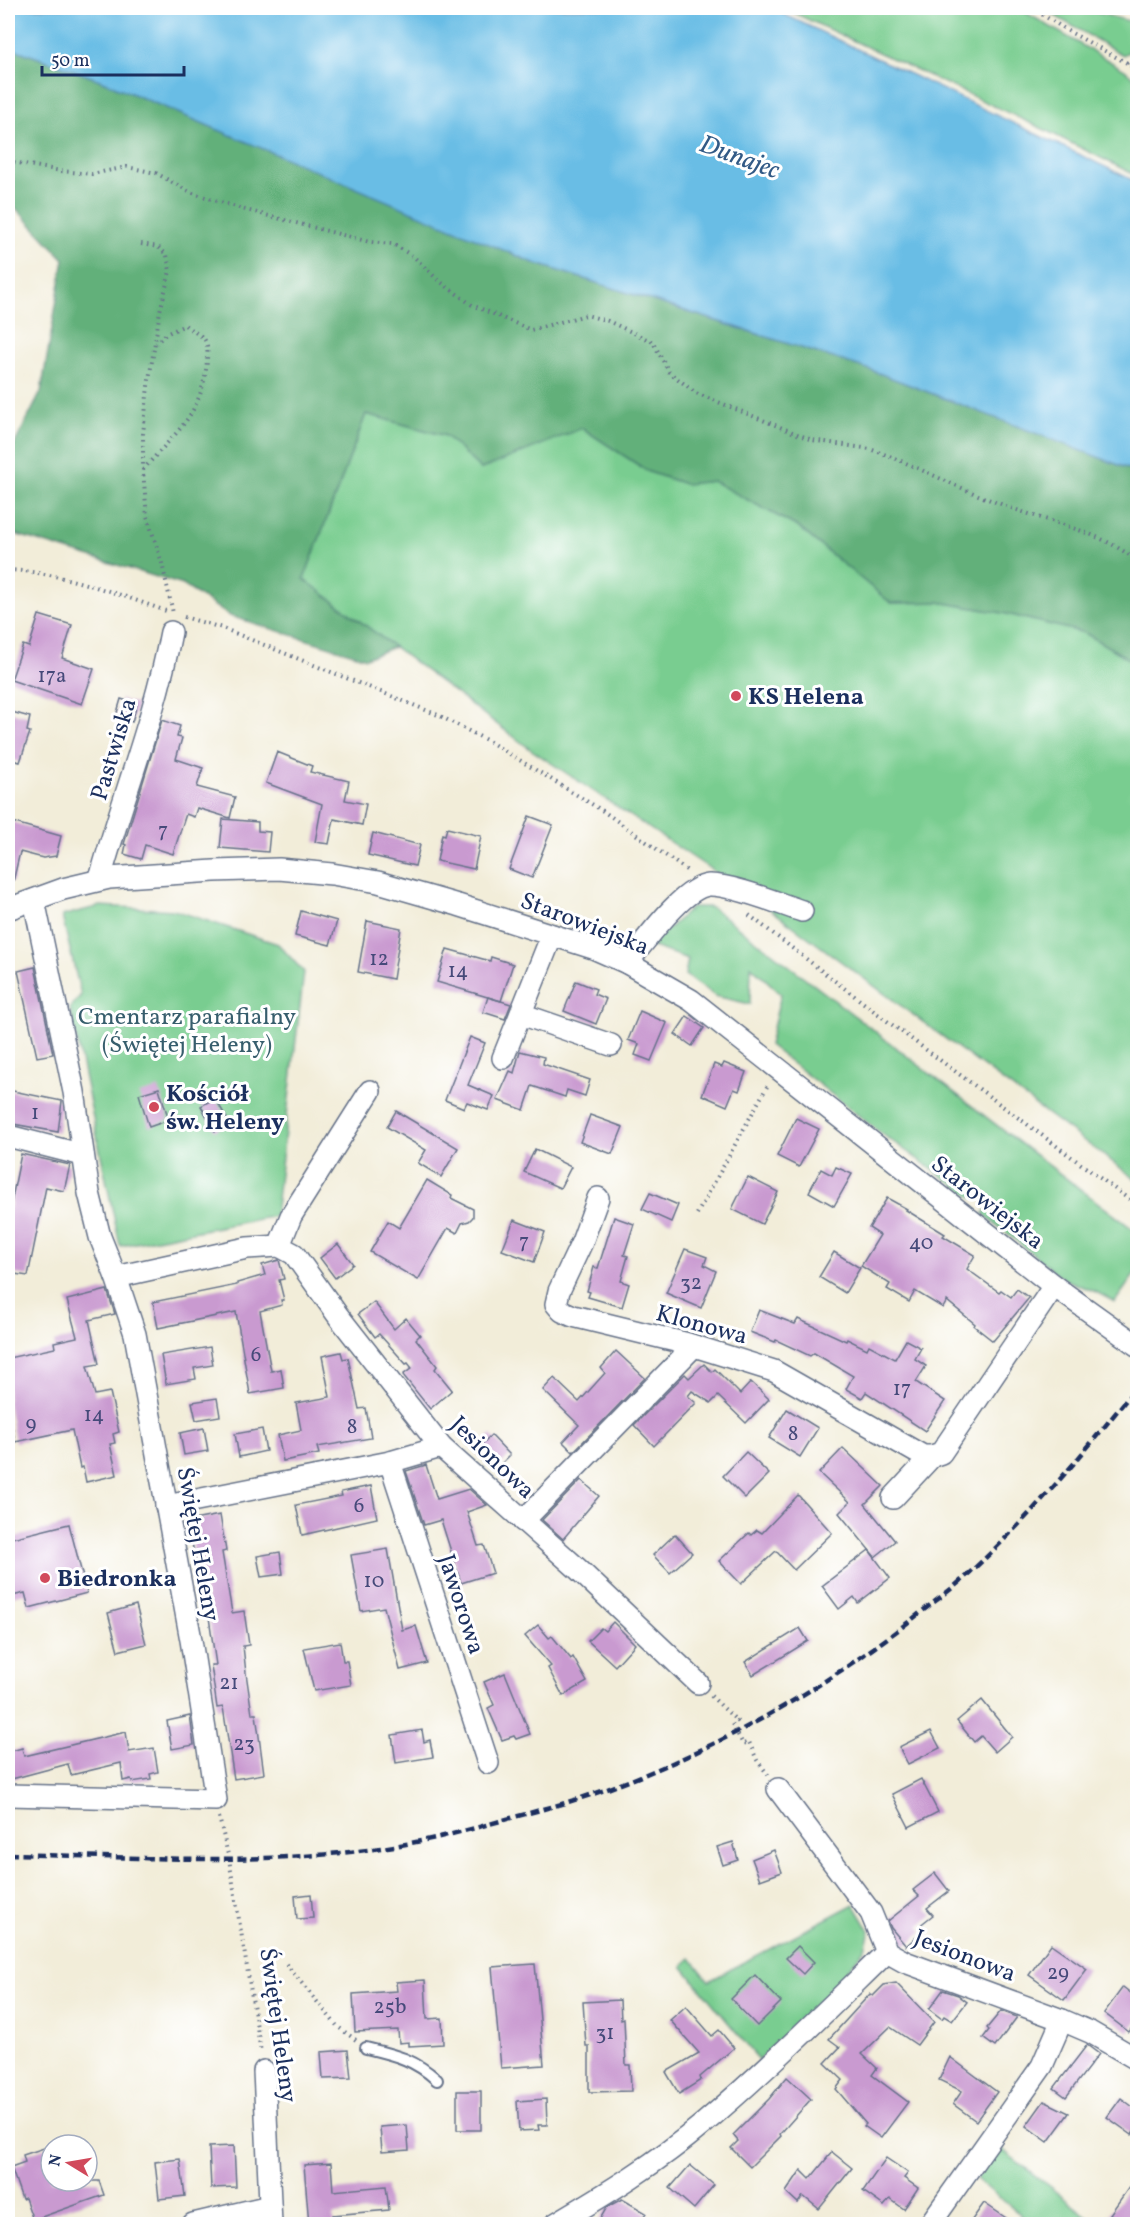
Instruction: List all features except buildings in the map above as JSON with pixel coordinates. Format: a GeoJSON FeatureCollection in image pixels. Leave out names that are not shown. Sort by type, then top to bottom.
{"type":"FeatureCollection","features":[{"type":"Feature","properties":{"kind":"street","name":"Pastwiska"},"geometry":{"type":"LineString","coordinates":[[100,879],[145,734],[162,673],[172,623]]}},
{"type":"Feature","properties":{"kind":"street","name":"Starowiejska"},"geometry":{"type":"LineString","coordinates":[[8,909],[63,889],[100,879],[268,869],[332,874],[378,882],[552,935],[627,963],[691,1000],[1054,1286],[1137,1346]]}},
{"type":"Feature","properties":{"kind":"street"},"geometry":{"type":"LineString","coordinates":[[627,963],[678,904],[692,891],[707,885],[721,885],[802,911]]}},
{"type":"Feature","properties":{"kind":"street","name":"Świętej Heleny"},"geometry":{"type":"LineString","coordinates":[[34,900],[74,1092],[89,1192],[100,1237],[135,1334],[191,1640],[216,1800]]}},
{"type":"Feature","properties":{"kind":"street"},"geometry":{"type":"LineString","coordinates":[[503,1058],[552,935]]}},
{"type":"Feature","properties":{"kind":"street"},"geometry":{"type":"LineString","coordinates":[[521,1014],[611,1045]]}},
{"type":"Feature","properties":{"kind":"street"},"geometry":{"type":"LineString","coordinates":[[116,1277],[247,1248],[279,1246],[291,1216],[370,1091]]}},
{"type":"Feature","properties":{"kind":"street"},"geometry":{"type":"LineString","coordinates":[[8,1137],[83,1155]]}},
{"type":"Feature","properties":{"kind":"street","name":"Klonowa"},"geometry":{"type":"LineString","coordinates":[[598,1198],[582,1242],[559,1291],[556,1304],[562,1311],[573,1316],[694,1346],[774,1371],[913,1451],[923,1456],[933,1456]]}},
{"type":"Feature","properties":{"kind":"street","name":"Jesionowa"},"geometry":{"type":"LineString","coordinates":[[279,1246],[294,1254],[339,1317],[441,1447],[578,1569],[698,1683]]}},
{"type":"Feature","properties":{"kind":"street"},"geometry":{"type":"LineString","coordinates":[[893,1498],[933,1456],[942,1453],[1054,1286]]}},
{"type":"Feature","properties":{"kind":"street"},"geometry":{"type":"LineString","coordinates":[[522,1521],[694,1346]]}},
{"type":"Feature","properties":{"kind":"street"},"geometry":{"type":"LineString","coordinates":[[166,1506],[390,1462],[441,1447]]}},
{"type":"Feature","properties":{"kind":"street","name":"Jaworowa"},"geometry":{"type":"LineString","coordinates":[[390,1462],[488,1763]]}},
{"type":"Feature","properties":{"kind":"street","name":"Jesionowa"},"geometry":{"type":"LineString","coordinates":[[778,1789],[871,1913],[888,1952],[905,1962],[988,1991],[1090,2032],[1137,2060]]}},
{"type":"Feature","properties":{"kind":"street"},"geometry":{"type":"LineString","coordinates":[[8,1795],[216,1800]]}},
{"type":"Feature","properties":{"kind":"street"},"geometry":{"type":"LineString","coordinates":[[555,2224],[620,2186],[702,2125],[888,1952]]}},
{"type":"Feature","properties":{"kind":"street"},"geometry":{"type":"LineString","coordinates":[[930,2224],[1042,2066],[1062,2020]]}},
{"type":"Feature","properties":{"kind":"street","name":"Świętej Heleny"},"geometry":{"type":"LineString","coordinates":[[193,2224],[271,2215],[264,2071]]}},
{"type":"Feature","properties":{"kind":"lane"},"geometry":{"type":"LineString","coordinates":[[366,2048],[399,2056],[415,2063],[437,2080]]}},
{"type":"Feature","properties":{"kind":"path"},"geometry":{"type":"LineString","coordinates":[[1032,8],[1137,71]]}},
{"type":"Feature","properties":{"kind":"path"},"geometry":{"type":"LineString","coordinates":[[1127,63],[1137,55]]}},
{"type":"Feature","properties":{"kind":"path"},"geometry":{"type":"LineString","coordinates":[[8,161],[60,171],[92,174],[127,167],[156,173],[190,192],[242,209],[370,242],[393,244],[472,305],[531,330],[586,315],[609,321],[653,342],[669,372],[696,393],[812,440],[870,449],[892,457],[1018,510],[1086,532],[1125,551],[1137,562]]}},
{"type":"Feature","properties":{"kind":"path"},"geometry":{"type":"LineString","coordinates":[[141,244],[158,247],[167,255],[170,271],[155,344],[143,434],[143,471],[147,516],[166,581],[172,623]]}},
{"type":"Feature","properties":{"kind":"path"},"geometry":{"type":"LineString","coordinates":[[143,471],[189,418],[198,401],[206,374],[208,349],[203,338],[185,326],[166,334],[155,344]]}},
{"type":"Feature","properties":{"kind":"path"},"geometry":{"type":"LineString","coordinates":[[8,570],[34,571],[120,595],[172,623],[222,628],[438,715],[490,742],[603,811],[707,885]]}},
{"type":"Feature","properties":{"kind":"path"},"geometry":{"type":"LineString","coordinates":[[741,909],[900,1031],[1137,1206]]}},
{"type":"Feature","properties":{"kind":"path"},"geometry":{"type":"LineString","coordinates":[[697,1214],[777,1068]]}},
{"type":"Feature","properties":{"kind":"path"},"geometry":{"type":"LineString","coordinates":[[698,1683],[737,1721],[732,1724],[743,1744],[749,1742],[757,1760],[778,1789]]}},
{"type":"Feature","properties":{"kind":"path","name":"Świętej Heleny"},"geometry":{"type":"LineString","coordinates":[[216,1800],[229,1859],[264,2071]]}},
{"type":"Feature","properties":{"kind":"path"},"geometry":{"type":"LineString","coordinates":[[286,1964],[338,2027],[366,2048]]}},
{"type":"Feature","properties":{"kind":"green space"},"geometry":{"type":"Polygon","coordinates":[[[783,8],[1018,8],[1125,70],[1137,80],[1137,176],[1043,129],[783,8]]]}},
{"type":"Feature","properties":{"kind":"green space"},"geometry":{"type":"Polygon","coordinates":[[[1041,8],[1093,8],[1094,12],[1137,23],[1137,48],[1123,55],[1041,8]]]}},
{"type":"Feature","properties":{"kind":"green space"},"geometry":{"type":"Polygon","coordinates":[[[8,47],[100,80],[534,263],[868,369],[1137,472],[1137,664],[1085,633],[1003,613],[939,602],[891,603],[798,527],[713,481],[685,484],[649,472],[582,428],[481,469],[446,436],[366,414],[304,579],[394,647],[366,658],[230,616],[183,585],[8,532],[8,457],[41,392],[64,259],[8,200],[8,47]]]}},
{"type":"Feature","properties":{"kind":"green space"},"geometry":{"type":"Polygon","coordinates":[[[366,414],[446,436],[481,469],[582,428],[649,472],[685,484],[713,481],[798,527],[891,603],[939,602],[1003,613],[1085,633],[1137,664],[1137,1180],[763,904],[530,749],[304,579],[366,414]]]}},
{"type":"Feature","properties":{"kind":"green space","name":"Cmentarz parafialny (Świętej Heleny)"},"geometry":{"type":"Polygon","coordinates":[[[100,906],[174,910],[278,944],[304,972],[275,1216],[120,1246],[70,1008],[81,995],[62,916],[100,906]]]}},
{"type":"Feature","properties":{"kind":"green space"},"geometry":{"type":"Polygon","coordinates":[[[692,907],[711,907],[1137,1232],[1137,1271],[1115,1302],[1064,1279],[983,1214],[989,1205],[976,1194],[973,1198],[882,1134],[769,1045],[781,994],[751,966],[750,1004],[715,996],[685,975],[688,959],[650,946],[692,907]]]}},
{"type":"Feature","properties":{"kind":"green space"},"geometry":{"type":"Polygon","coordinates":[[[854,1904],[870,1931],[865,1948],[836,1986],[759,2060],[682,1966],[691,1958],[709,1981],[854,1904]]]}},
{"type":"Feature","properties":{"kind":"green space"},"geometry":{"type":"Polygon","coordinates":[[[1000,2148],[1097,2224],[1015,2224],[1021,2215],[976,2179],[1000,2148]]]}},
{"type":"Feature","properties":{"kind":"water","name":"Dunajec"},"geometry":{"type":"Polygon","coordinates":[[[8,8],[771,8],[1137,182],[1137,472],[868,369],[534,263],[100,80],[8,47],[8,8]]]}},
{"type":"Feature","properties":{"kind":"railway"},"geometry":{"type":"LineString","coordinates":[[8,1854],[242,1859],[335,1854],[381,1848],[445,1836],[549,1808],[658,1769],[737,1732],[813,1689],[885,1640],[949,1591],[989,1555],[1034,1509],[1138,1385]]}},
{"type":"Feature","properties":{"kind":"place","name":"KS Helena"},"geometry":{"type":"Point","coordinates":[736,696]}},
{"type":"Feature","properties":{"kind":"place","name":"Kościół św. Heleny"},"geometry":{"type":"Point","coordinates":[154,1107]}},
{"type":"Feature","properties":{"kind":"place","name":"Biedronka"},"geometry":{"type":"Point","coordinates":[45,1578]}}]}
